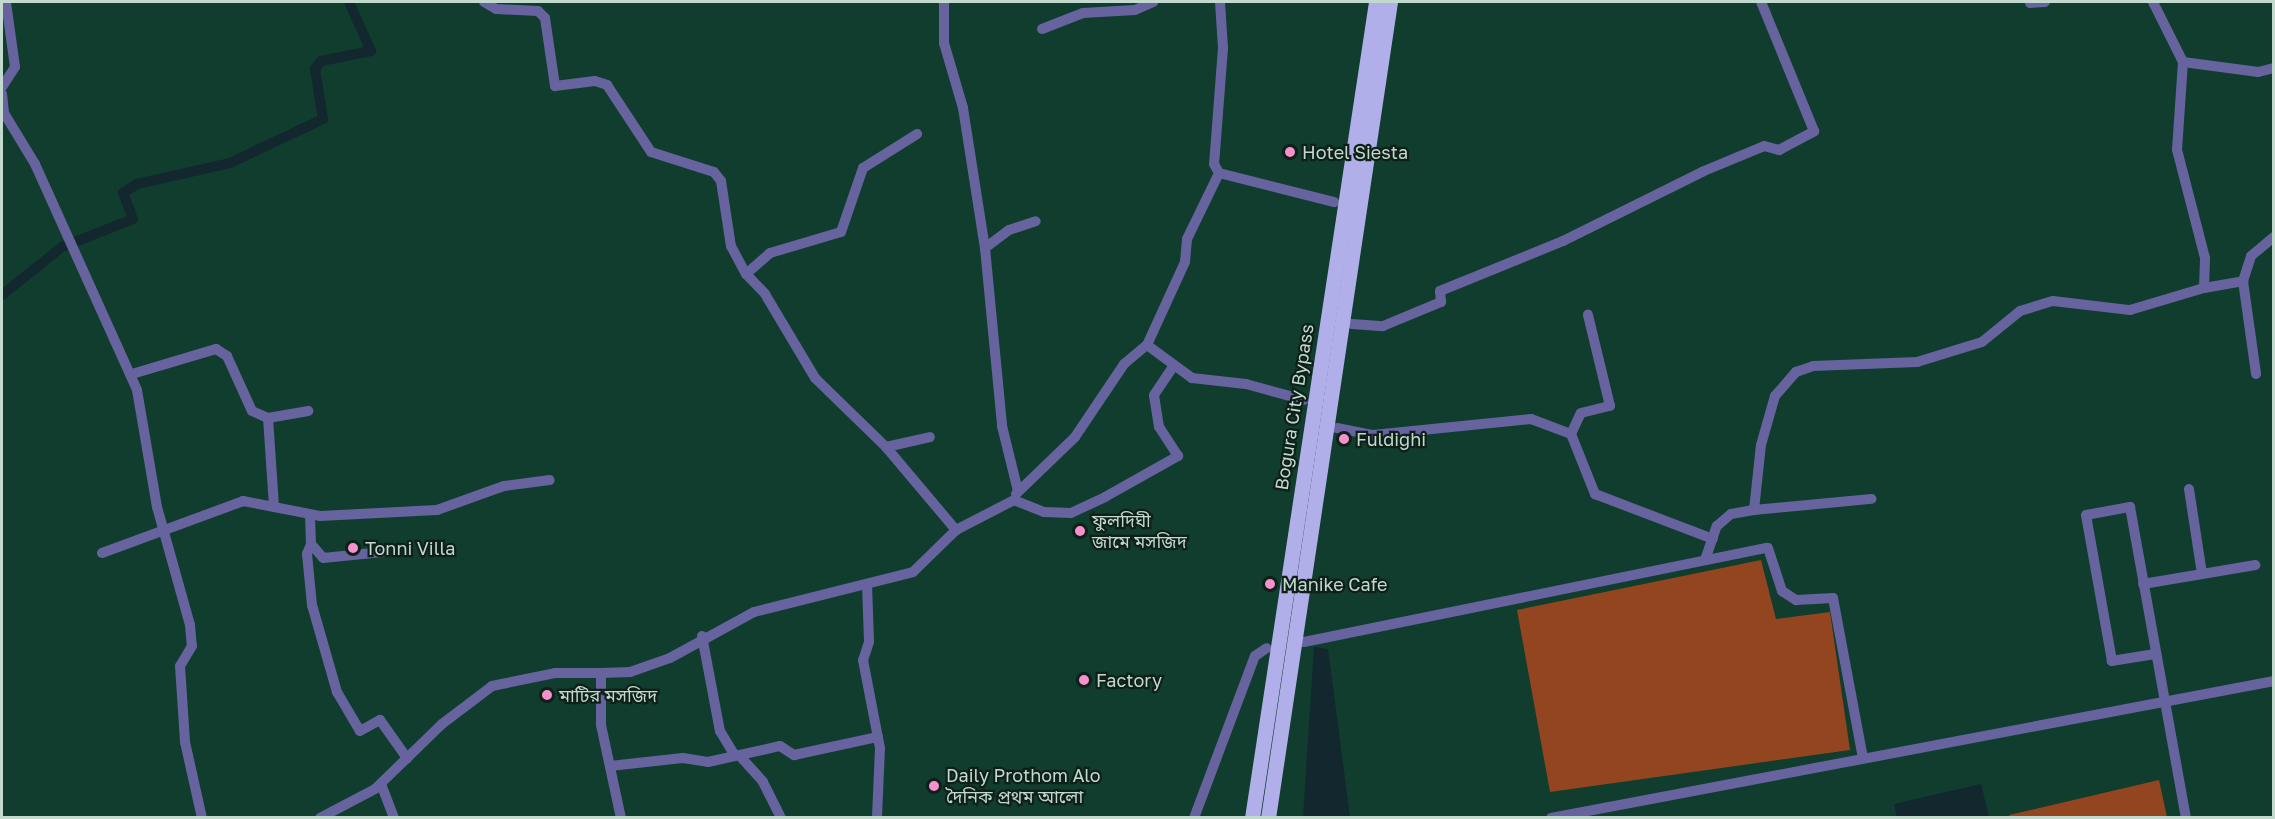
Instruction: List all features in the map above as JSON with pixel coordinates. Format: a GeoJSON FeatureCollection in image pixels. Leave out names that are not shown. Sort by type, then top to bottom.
{"type":"FeatureCollection","features":[{"type":"Feature","properties":{"kind":"highway","name":"Bogura City Bypass"},"geometry":{"type":"LineString","coordinates":[[1252,818],[1376,2]]}},
{"type":"Feature","properties":{"kind":"highway","name":"Bogura City Bypass"},"geometry":{"type":"LineString","coordinates":[[1268,818],[1390,2]]}},
{"type":"Feature","properties":{"kind":"street"},"geometry":{"type":"LineString","coordinates":[[2,87],[15,67],[6,2]]}},
{"type":"Feature","properties":{"kind":"street"},"geometry":{"type":"LineString","coordinates":[[484,2],[496,9],[538,11],[546,18],[555,86],[595,81],[607,85],[651,152],[714,172],[721,182],[731,246],[746,274],[765,294],[815,378],[886,447],[956,530]]}},
{"type":"Feature","properties":{"kind":"street"},"geometry":{"type":"LineString","coordinates":[[944,2],[944,43],[963,108],[985,248],[1002,426],[1016,496],[1044,513],[1071,513],[1178,456],[1159,427],[1154,395],[1174,365]]}},
{"type":"Feature","properties":{"kind":"street"},"geometry":{"type":"LineString","coordinates":[[1042,29],[1083,13],[1135,10],[1153,2]]}},
{"type":"Feature","properties":{"kind":"street"},"geometry":{"type":"LineString","coordinates":[[1220,2],[1223,48],[1214,164],[1219,173],[1334,202]]}},
{"type":"Feature","properties":{"kind":"street"},"geometry":{"type":"LineString","coordinates":[[1352,324],[1383,326],[1441,302],[1440,291],[1563,241],[1704,171],[1764,146],[1779,150],[1814,131],[1761,2]]}},
{"type":"Feature","properties":{"kind":"street"},"geometry":{"type":"LineString","coordinates":[[2030,3],[2045,2]]}},
{"type":"Feature","properties":{"kind":"street"},"geometry":{"type":"LineString","coordinates":[[2153,2],[2183,62],[2177,150],[2205,258],[2204,288]]}},
{"type":"Feature","properties":{"kind":"street"},"geometry":{"type":"LineString","coordinates":[[2183,62],[2258,72],[2274,68]]}},
{"type":"Feature","properties":{"kind":"street"},"geometry":{"type":"LineString","coordinates":[[2,94],[3,113],[36,164],[74,252],[132,374],[161,526],[190,625],[192,646],[180,666],[185,742],[202,818]]}},
{"type":"Feature","properties":{"kind":"street"},"geometry":{"type":"LineString","coordinates":[[746,274],[770,253],[841,232],[863,168],[916,134]]}},
{"type":"Feature","properties":{"kind":"street"},"geometry":{"type":"LineString","coordinates":[[320,818],[381,784],[407,758],[492,686],[555,673],[630,672],[660,661],[702,636],[754,612],[913,572],[956,530],[1016,496],[1075,437],[1124,364],[1148,345],[1185,262],[1186,239],[1219,173]]}},
{"type":"Feature","properties":{"kind":"street"},"geometry":{"type":"LineString","coordinates":[[985,248],[1009,230],[1036,222]]}},
{"type":"Feature","properties":{"kind":"street"},"geometry":{"type":"LineString","coordinates":[[2256,374],[2243,281],[2251,256],[2274,237]]}},
{"type":"Feature","properties":{"kind":"street"},"geometry":{"type":"LineString","coordinates":[[1754,510],[1761,446],[1775,396],[1796,372],[1813,366],[1917,362],[1982,342],[2020,311],[2053,301],[2130,310],[2204,288],[2243,281]]}},
{"type":"Feature","properties":{"kind":"street"},"geometry":{"type":"LineString","coordinates":[[1588,315],[1610,406],[1581,413],[1571,434],[1595,495],[1713,539]]}},
{"type":"Feature","properties":{"kind":"street"},"geometry":{"type":"LineString","coordinates":[[1148,345],[1192,378],[1246,384],[1304,400]]}},
{"type":"Feature","properties":{"kind":"street"},"geometry":{"type":"LineString","coordinates":[[132,374],[198,352],[222,350],[252,411],[268,418],[308,411]]}},
{"type":"Feature","properties":{"kind":"street"},"geometry":{"type":"LineString","coordinates":[[268,418],[274,507]]}},
{"type":"Feature","properties":{"kind":"street"},"geometry":{"type":"LineString","coordinates":[[1337,429],[1373,435],[1531,419],[1571,434]]}},
{"type":"Feature","properties":{"kind":"street"},"geometry":{"type":"LineString","coordinates":[[886,447],[930,437]]}},
{"type":"Feature","properties":{"kind":"street"},"geometry":{"type":"LineString","coordinates":[[102,552],[161,526],[243,501],[310,514],[436,510],[504,486],[550,480]]}},
{"type":"Feature","properties":{"kind":"street"},"geometry":{"type":"LineString","coordinates":[[2189,489],[2202,574]]}},
{"type":"Feature","properties":{"kind":"street"},"geometry":{"type":"LineString","coordinates":[[1706,560],[1713,539],[1731,514],[1871,499]]}},
{"type":"Feature","properties":{"kind":"street"},"geometry":{"type":"LineString","coordinates":[[2155,654],[2112,661],[2086,515],[2130,507],[2186,818]]}},
{"type":"Feature","properties":{"kind":"street"},"geometry":{"type":"LineString","coordinates":[[310,514],[311,544],[307,554],[312,605],[337,692],[360,731],[380,720],[407,758]]}},
{"type":"Feature","properties":{"kind":"street"},"geometry":{"type":"LineString","coordinates":[[311,544],[323,558],[383,552]]}},
{"type":"Feature","properties":{"kind":"street"},"geometry":{"type":"LineString","coordinates":[[1304,642],[1767,548],[1782,591],[1796,600],[1833,598],[1863,758]]}},
{"type":"Feature","properties":{"kind":"street"},"geometry":{"type":"LineString","coordinates":[[2143,584],[2255,565]]}},
{"type":"Feature","properties":{"kind":"street"},"geometry":{"type":"LineString","coordinates":[[867,584],[868,642],[863,660],[878,737],[882,795],[877,817]]}},
{"type":"Feature","properties":{"kind":"street"},"geometry":{"type":"LineString","coordinates":[[702,636],[720,730],[737,755],[767,789],[781,818]]}},
{"type":"Feature","properties":{"kind":"street"},"geometry":{"type":"LineString","coordinates":[[1194,818],[1255,656],[1267,648]]}},
{"type":"Feature","properties":{"kind":"street"},"geometry":{"type":"LineString","coordinates":[[601,673],[601,725],[621,818]]}},
{"type":"Feature","properties":{"kind":"street"},"geometry":{"type":"LineString","coordinates":[[1551,818],[2274,681]]}},
{"type":"Feature","properties":{"kind":"street"},"geometry":{"type":"LineString","coordinates":[[610,766],[683,758],[708,762],[780,746],[794,755],[878,737]]}},
{"type":"Feature","properties":{"kind":"street"},"geometry":{"type":"LineString","coordinates":[[381,784],[394,818]]}},
{"type":"Feature","properties":{"kind":"shaded area"},"geometry":{"type":"Polygon","coordinates":[[[1761,560],[1776,619],[1830,612],[1850,750],[1550,792],[1517,610],[1761,560]]]}},
{"type":"Feature","properties":{"kind":"shaded area"},"geometry":{"type":"Polygon","coordinates":[[[2159,780],[2167,817],[2010,817],[2009,815],[2159,780]]]}},
{"type":"Feature","properties":{"kind":"water"},"geometry":{"type":"Polygon","coordinates":[[[1314,647],[1328,649],[1350,817],[1303,817],[1314,647]]]}},
{"type":"Feature","properties":{"kind":"water"},"geometry":{"type":"Polygon","coordinates":[[[1981,784],[1989,817],[1897,817],[1894,804],[1981,784]]]}},
{"type":"Feature","properties":{"kind":"waterway"},"geometry":{"type":"LineString","coordinates":[[2,295],[62,247],[133,219],[123,193],[137,184],[230,163],[323,119],[315,69],[321,61],[371,51],[349,2]]}},
{"type":"Feature","properties":{"kind":"place","name":"Hotel Siesta"},"geometry":{"type":"Point","coordinates":[1290,152]}},
{"type":"Feature","properties":{"kind":"place","name":"Fuldighi"},"geometry":{"type":"Point","coordinates":[1344,439]}},
{"type":"Feature","properties":{"kind":"place","name":"ফুলদিঘী জামে মসজিদ"},"geometry":{"type":"Point","coordinates":[1080,531]}},
{"type":"Feature","properties":{"kind":"place","name":"Tonni Villa"},"geometry":{"type":"Point","coordinates":[353,548]}},
{"type":"Feature","properties":{"kind":"place","name":"Manike Cafe"},"geometry":{"type":"Point","coordinates":[1270,584]}},
{"type":"Feature","properties":{"kind":"place","name":"Factory"},"geometry":{"type":"Point","coordinates":[1084,680]}},
{"type":"Feature","properties":{"kind":"place","name":"মাটির মসজিদ"},"geometry":{"type":"Point","coordinates":[547,695]}},
{"type":"Feature","properties":{"kind":"place","name":"Daily Prothom Alo দৈনিক প্রথম আলো"},"geometry":{"type":"Point","coordinates":[934,786]}}]}
